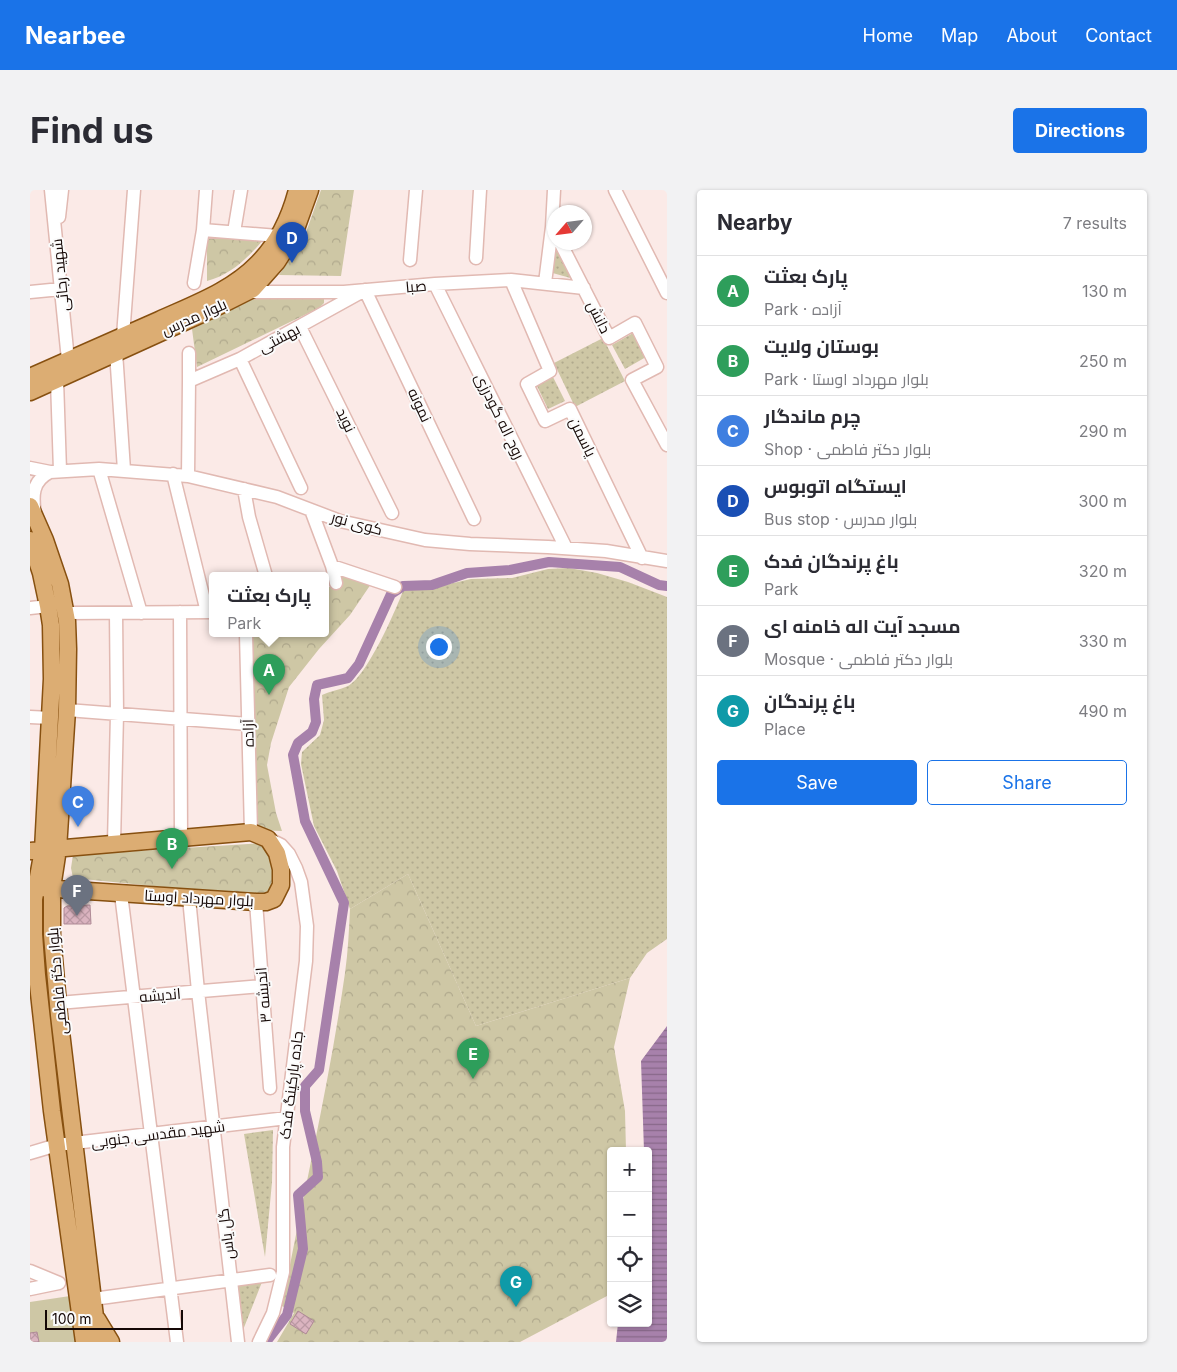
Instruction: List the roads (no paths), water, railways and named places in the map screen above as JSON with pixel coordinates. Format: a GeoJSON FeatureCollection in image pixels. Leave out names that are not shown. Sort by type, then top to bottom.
{"type":"FeatureCollection","features":[{"type":"Feature","properties":{"kind":"main road","name":"بلوار مدرس"},"geometry":{"type":"LineString","coordinates":[[30,392],[116,352],[235,284],[267,254],[289,215],[298,190]]}},
{"type":"Feature","properties":{"kind":"main road","name":"بلوار مدرس"},"geometry":{"type":"LineString","coordinates":[[30,377],[123,336],[247,292],[260,282],[283,253],[300,219],[310,190]]}},
{"type":"Feature","properties":{"kind":"main road","name":"بلوار دکتر فاطمی"},"geometry":{"type":"LineString","coordinates":[[33,512],[60,584],[66,613],[68,649],[67,710],[39,888],[33,914],[35,1003],[84,1342]]}},
{"type":"Feature","properties":{"kind":"main road","name":"بلوار دکتر فاطمی"},"geometry":{"type":"LineString","coordinates":[[30,540],[41,572],[48,606],[52,652],[51,718],[44,850]]}},
{"type":"Feature","properties":{"kind":"main road"},"geometry":{"type":"LineString","coordinates":[[44,850],[114,842],[251,832],[268,839]]}},
{"type":"Feature","properties":{"kind":"main road","name":"بلوار مهرداد اوستا"},"geometry":{"type":"LineString","coordinates":[[39,888],[256,902],[274,899],[281,885],[279,861],[277,853],[268,839]]}},
{"type":"Feature","properties":{"kind":"main road","name":"بلوار دکتر فاطمی"},"geometry":{"type":"LineString","coordinates":[[39,888],[52,935],[58,1003],[98,1342]]}},
{"type":"Feature","properties":{"kind":"main road"},"geometry":{"type":"LineString","coordinates":[[94,1307],[112,1342]]}},
{"type":"Feature","properties":{"kind":"street","name":"شهید رجائی"},"geometry":{"type":"LineString","coordinates":[[51,190],[68,360]]}},
{"type":"Feature","properties":{"kind":"street"},"geometry":{"type":"LineString","coordinates":[[56,238],[62,190]]}},
{"type":"Feature","properties":{"kind":"street"},"geometry":{"type":"LineString","coordinates":[[123,336],[134,190]]}},
{"type":"Feature","properties":{"kind":"street"},"geometry":{"type":"LineString","coordinates":[[194,284],[203,230],[206,190]]}},
{"type":"Feature","properties":{"kind":"street"},"geometry":{"type":"LineString","coordinates":[[234,232],[241,190]]}},
{"type":"Feature","properties":{"kind":"street"},"geometry":{"type":"LineString","coordinates":[[410,260],[416,190]]}},
{"type":"Feature","properties":{"kind":"street"},"geometry":{"type":"LineString","coordinates":[[476,258],[480,190]]}},
{"type":"Feature","properties":{"kind":"street"},"geometry":{"type":"LineString","coordinates":[[554,190],[554,205]]}},
{"type":"Feature","properties":{"kind":"street"},"geometry":{"type":"LineString","coordinates":[[615,190],[667,293]]}},
{"type":"Feature","properties":{"kind":"street"},"geometry":{"type":"LineString","coordinates":[[203,230],[278,236]]}},
{"type":"Feature","properties":{"kind":"street"},"geometry":{"type":"LineString","coordinates":[[544,283],[550,250]]}},
{"type":"Feature","properties":{"kind":"street","name":"دانش"},"geometry":{"type":"LineString","coordinates":[[564,250],[609,338],[635,324],[657,367],[632,380],[667,445]]}},
{"type":"Feature","properties":{"kind":"street","name":"صبا"},"geometry":{"type":"LineString","coordinates":[[247,292],[329,292],[511,280],[584,288]]}},
{"type":"Feature","properties":{"kind":"street","name":"یاسمن"},"geometry":{"type":"LineString","coordinates":[[511,280],[550,371],[527,384],[545,421],[570,409],[642,558]]}},
{"type":"Feature","properties":{"kind":"street","name":"روح اله گودرزی"},"geometry":{"type":"LineString","coordinates":[[434,284],[566,548]]}},
{"type":"Feature","properties":{"kind":"street"},"geometry":{"type":"LineString","coordinates":[[30,292],[61,288]]}},
{"type":"Feature","properties":{"kind":"street","name":"بهشتی"},"geometry":{"type":"LineString","coordinates":[[189,381],[240,359],[365,290]]}},
{"type":"Feature","properties":{"kind":"street","name":"نمونه"},"geometry":{"type":"LineString","coordinates":[[365,290],[474,519]]}},
{"type":"Feature","properties":{"kind":"street"},"geometry":{"type":"LineString","coordinates":[[329,292],[331,306],[329,311]]}},
{"type":"Feature","properties":{"kind":"street","name":"نوید"},"geometry":{"type":"LineString","coordinates":[[300,327],[392,513]]}},
{"type":"Feature","properties":{"kind":"street"},"geometry":{"type":"LineString","coordinates":[[116,352],[124,470]]}},
{"type":"Feature","properties":{"kind":"street"},"geometry":{"type":"LineString","coordinates":[[188,476],[189,353]]}},
{"type":"Feature","properties":{"kind":"street"},"geometry":{"type":"LineString","coordinates":[[240,359],[301,488]]}},
{"type":"Feature","properties":{"kind":"street"},"geometry":{"type":"LineString","coordinates":[[33,512],[33,490],[37,481],[55,472],[57,380]]}},
{"type":"Feature","properties":{"kind":"street","name":"کوی نور"},"geometry":{"type":"LineString","coordinates":[[30,468],[55,472],[99,469],[124,470],[188,476],[277,497],[340,521],[425,540],[566,548],[667,561]]}},
{"type":"Feature","properties":{"kind":"street"},"geometry":{"type":"LineString","coordinates":[[99,469],[141,612]]}},
{"type":"Feature","properties":{"kind":"street"},"geometry":{"type":"LineString","coordinates":[[173,474],[209,608]]}},
{"type":"Feature","properties":{"kind":"street"},"geometry":{"type":"LineString","coordinates":[[244,489],[249,517],[265,572]]}},
{"type":"Feature","properties":{"kind":"street"},"geometry":{"type":"LineString","coordinates":[[311,510],[332,566],[336,583]]}},
{"type":"Feature","properties":{"kind":"street"},"geometry":{"type":"LineString","coordinates":[[332,566],[395,587]]}},
{"type":"Feature","properties":{"kind":"street"},"geometry":{"type":"LineString","coordinates":[[30,608],[48,606]]}},
{"type":"Feature","properties":{"kind":"street"},"geometry":{"type":"LineString","coordinates":[[180,612],[182,719],[181,838]]}},
{"type":"Feature","properties":{"kind":"street"},"geometry":{"type":"LineString","coordinates":[[66,613],[209,612]]}},
{"type":"Feature","properties":{"kind":"street"},"geometry":{"type":"LineString","coordinates":[[114,842],[116,613]]}},
{"type":"Feature","properties":{"kind":"street","name":"آزاده"},"geometry":{"type":"LineString","coordinates":[[246,637],[251,832]]}},
{"type":"Feature","properties":{"kind":"street"},"geometry":{"type":"LineString","coordinates":[[67,710],[248,724]]}},
{"type":"Feature","properties":{"kind":"street"},"geometry":{"type":"LineString","coordinates":[[30,717],[51,718]]}},
{"type":"Feature","properties":{"kind":"street","name":"جاده پارکینگ فدک"},"geometry":{"type":"LineString","coordinates":[[259,1342],[273,1313],[283,1272],[283,1147],[306,961],[307,926],[302,882],[296,868],[289,854],[281,845],[268,839]]}},
{"type":"Feature","properties":{"kind":"street"},"geometry":{"type":"LineString","coordinates":[[121,894],[177,1342]]}},
{"type":"Feature","properties":{"kind":"street","name":"گل یاس"},"geometry":{"type":"LineString","coordinates":[[189,898],[238,1342]]}},
{"type":"Feature","properties":{"kind":"street","name":"اندیشه ۳"},"geometry":{"type":"LineString","coordinates":[[256,902],[270,1088]]}},
{"type":"Feature","properties":{"kind":"street","name":"اندیشه"},"geometry":{"type":"LineString","coordinates":[[58,1003],[262,986]]}},
{"type":"Feature","properties":{"kind":"street","name":"شهید مقدسی جنوبی"},"geometry":{"type":"LineString","coordinates":[[30,1153],[57,1145],[287,1118]]}},
{"type":"Feature","properties":{"kind":"street"},"geometry":{"type":"LineString","coordinates":[[30,1271],[59,1283],[30,1289]]}},
{"type":"Feature","properties":{"kind":"street"},"geometry":{"type":"LineString","coordinates":[[94,1307],[170,1288],[270,1275]]}},
{"type":"Feature","properties":{"kind":"waterway"},"geometry":{"type":"LineString","coordinates":[[266,1342],[287,1315],[303,1249],[298,1195],[318,1177],[317,1162],[305,1111],[305,1086],[319,1070],[344,903],[305,821],[293,755],[298,743],[312,732],[316,722],[314,699],[317,685],[348,678],[359,664],[391,594],[403,586],[432,585],[467,573],[510,570],[549,562],[620,567],[659,585],[667,586]]}},
{"type":"Feature","properties":{"kind":"place","name":"ایستگاه اتوبوس"},"geometry":{"type":"Point","coordinates":[292,263]}},
{"type":"Feature","properties":{"kind":"place","name":"پارک بعثت"},"geometry":{"type":"Point","coordinates":[269,695]}},
{"type":"Feature","properties":{"kind":"place","name":"چرم ماندگار"},"geometry":{"type":"Point","coordinates":[78,827]}},
{"type":"Feature","properties":{"kind":"place","name":"بوستان ولایت"},"geometry":{"type":"Point","coordinates":[172,869]}},
{"type":"Feature","properties":{"kind":"place","name":"مسجد آیت اله خامنه ای"},"geometry":{"type":"Point","coordinates":[77,916]}},
{"type":"Feature","properties":{"kind":"place","name":"باغ پرندگان فدک"},"geometry":{"type":"Point","coordinates":[473,1079]}},
{"type":"Feature","properties":{"kind":"place","name":"باغ پرندگان"},"geometry":{"type":"Point","coordinates":[516,1307]}}]}
